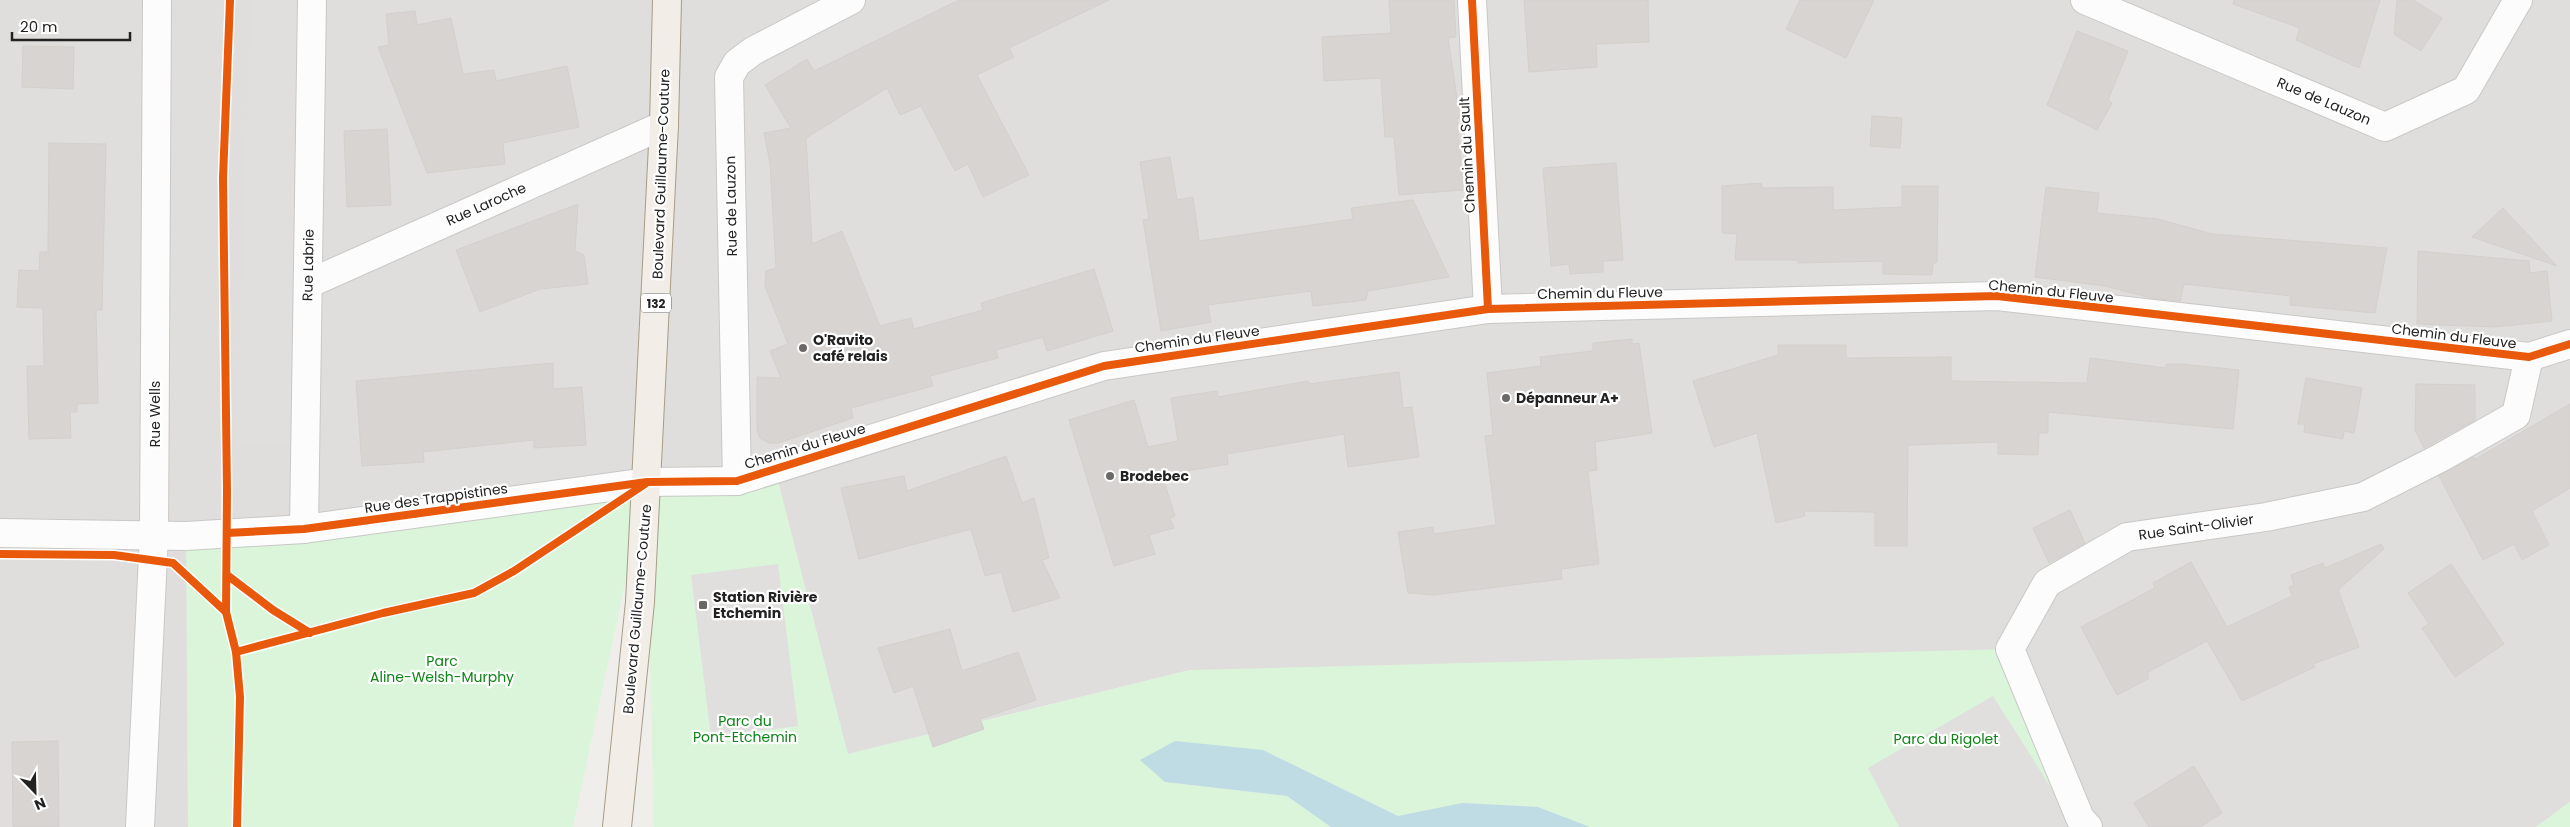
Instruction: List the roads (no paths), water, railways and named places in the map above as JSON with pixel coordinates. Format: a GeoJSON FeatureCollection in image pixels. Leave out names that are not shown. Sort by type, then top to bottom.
{"type":"FeatureCollection","features":[{"type":"Feature","properties":{"kind":"main road","name":"Boulevard Guillaume-Couture"},"geometry":{"type":"LineString","coordinates":[[617,827],[640,602],[664,124],[667,0]]}},
{"type":"Feature","properties":{"kind":"street","name":"Rue Wells"},"geometry":{"type":"LineString","coordinates":[[140,827],[154,535],[157,0]]}},
{"type":"Feature","properties":{"kind":"street","name":"Rue Labrie"},"geometry":{"type":"LineString","coordinates":[[304,529],[312,0]]}},
{"type":"Feature","properties":{"kind":"street","name":"Rue de Lauzon"},"geometry":{"type":"LineString","coordinates":[[737,481],[729,77],[737,63],[753,51],[851,0]]}},
{"type":"Feature","properties":{"kind":"street","name":"Chemin du Sault"},"geometry":{"type":"LineString","coordinates":[[1472,0],[1488,309]]}},
{"type":"Feature","properties":{"kind":"street","name":"Rue de Lauzon"},"geometry":{"type":"LineString","coordinates":[[2085,0],[2386,127],[2466,90],[2518,0]]}},
{"type":"Feature","properties":{"kind":"street","name":"Rue Laroche"},"geometry":{"type":"LineString","coordinates":[[308,284],[664,124]]}},
{"type":"Feature","properties":{"kind":"street","name":"Chemin du Fleuve"},"geometry":{"type":"LineString","coordinates":[[647,482],[737,481],[1104,366],[1488,309],[1996,296],[2529,357],[2570,344]]}},
{"type":"Feature","properties":{"kind":"street","name":"Rue Saint-Olivier"},"geometry":{"type":"LineString","coordinates":[[2088,827],[2080,818],[2010,649],[2048,583],[2127,537],[2266,518],[2362,497],[2440,458],[2516,414],[2529,357]]}},
{"type":"Feature","properties":{"kind":"street","name":"Rue des Trappistines"},"geometry":{"type":"LineString","coordinates":[[0,533],[186,536],[304,529],[647,482]]}},
{"type":"Feature","properties":{"kind":"water"},"geometry":{"type":"Polygon","coordinates":[[[1175,741],[1263,750],[1398,816],[1462,803],[1538,807],[1590,827],[1331,827],[1287,796],[1165,782],[1140,760],[1175,741]]]}},
{"type":"Feature","properties":{"kind":"place","name":"O'Ravito café relais"},"geometry":{"type":"Point","coordinates":[803,348]}},
{"type":"Feature","properties":{"kind":"place","name":"Dépanneur A+"},"geometry":{"type":"Point","coordinates":[1506,398]}},
{"type":"Feature","properties":{"kind":"place","name":"Brodebec"},"geometry":{"type":"Point","coordinates":[1110,476]}},
{"type":"Feature","properties":{"kind":"place","name":"Station Rivière Etchemin"},"geometry":{"type":"Point","coordinates":[703,605]}},
{"type":"Feature","properties":{"kind":"park label","name":"Parc Aline-Welsh-Murphy"},"geometry":{"type":"Point","coordinates":[442,670]}},
{"type":"Feature","properties":{"kind":"park label","name":"Parc du Pont-Etchemin"},"geometry":{"type":"Point","coordinates":[745,730]}},
{"type":"Feature","properties":{"kind":"park label","name":"Parc du Rigolet"},"geometry":{"type":"Point","coordinates":[1946,739]}}]}
